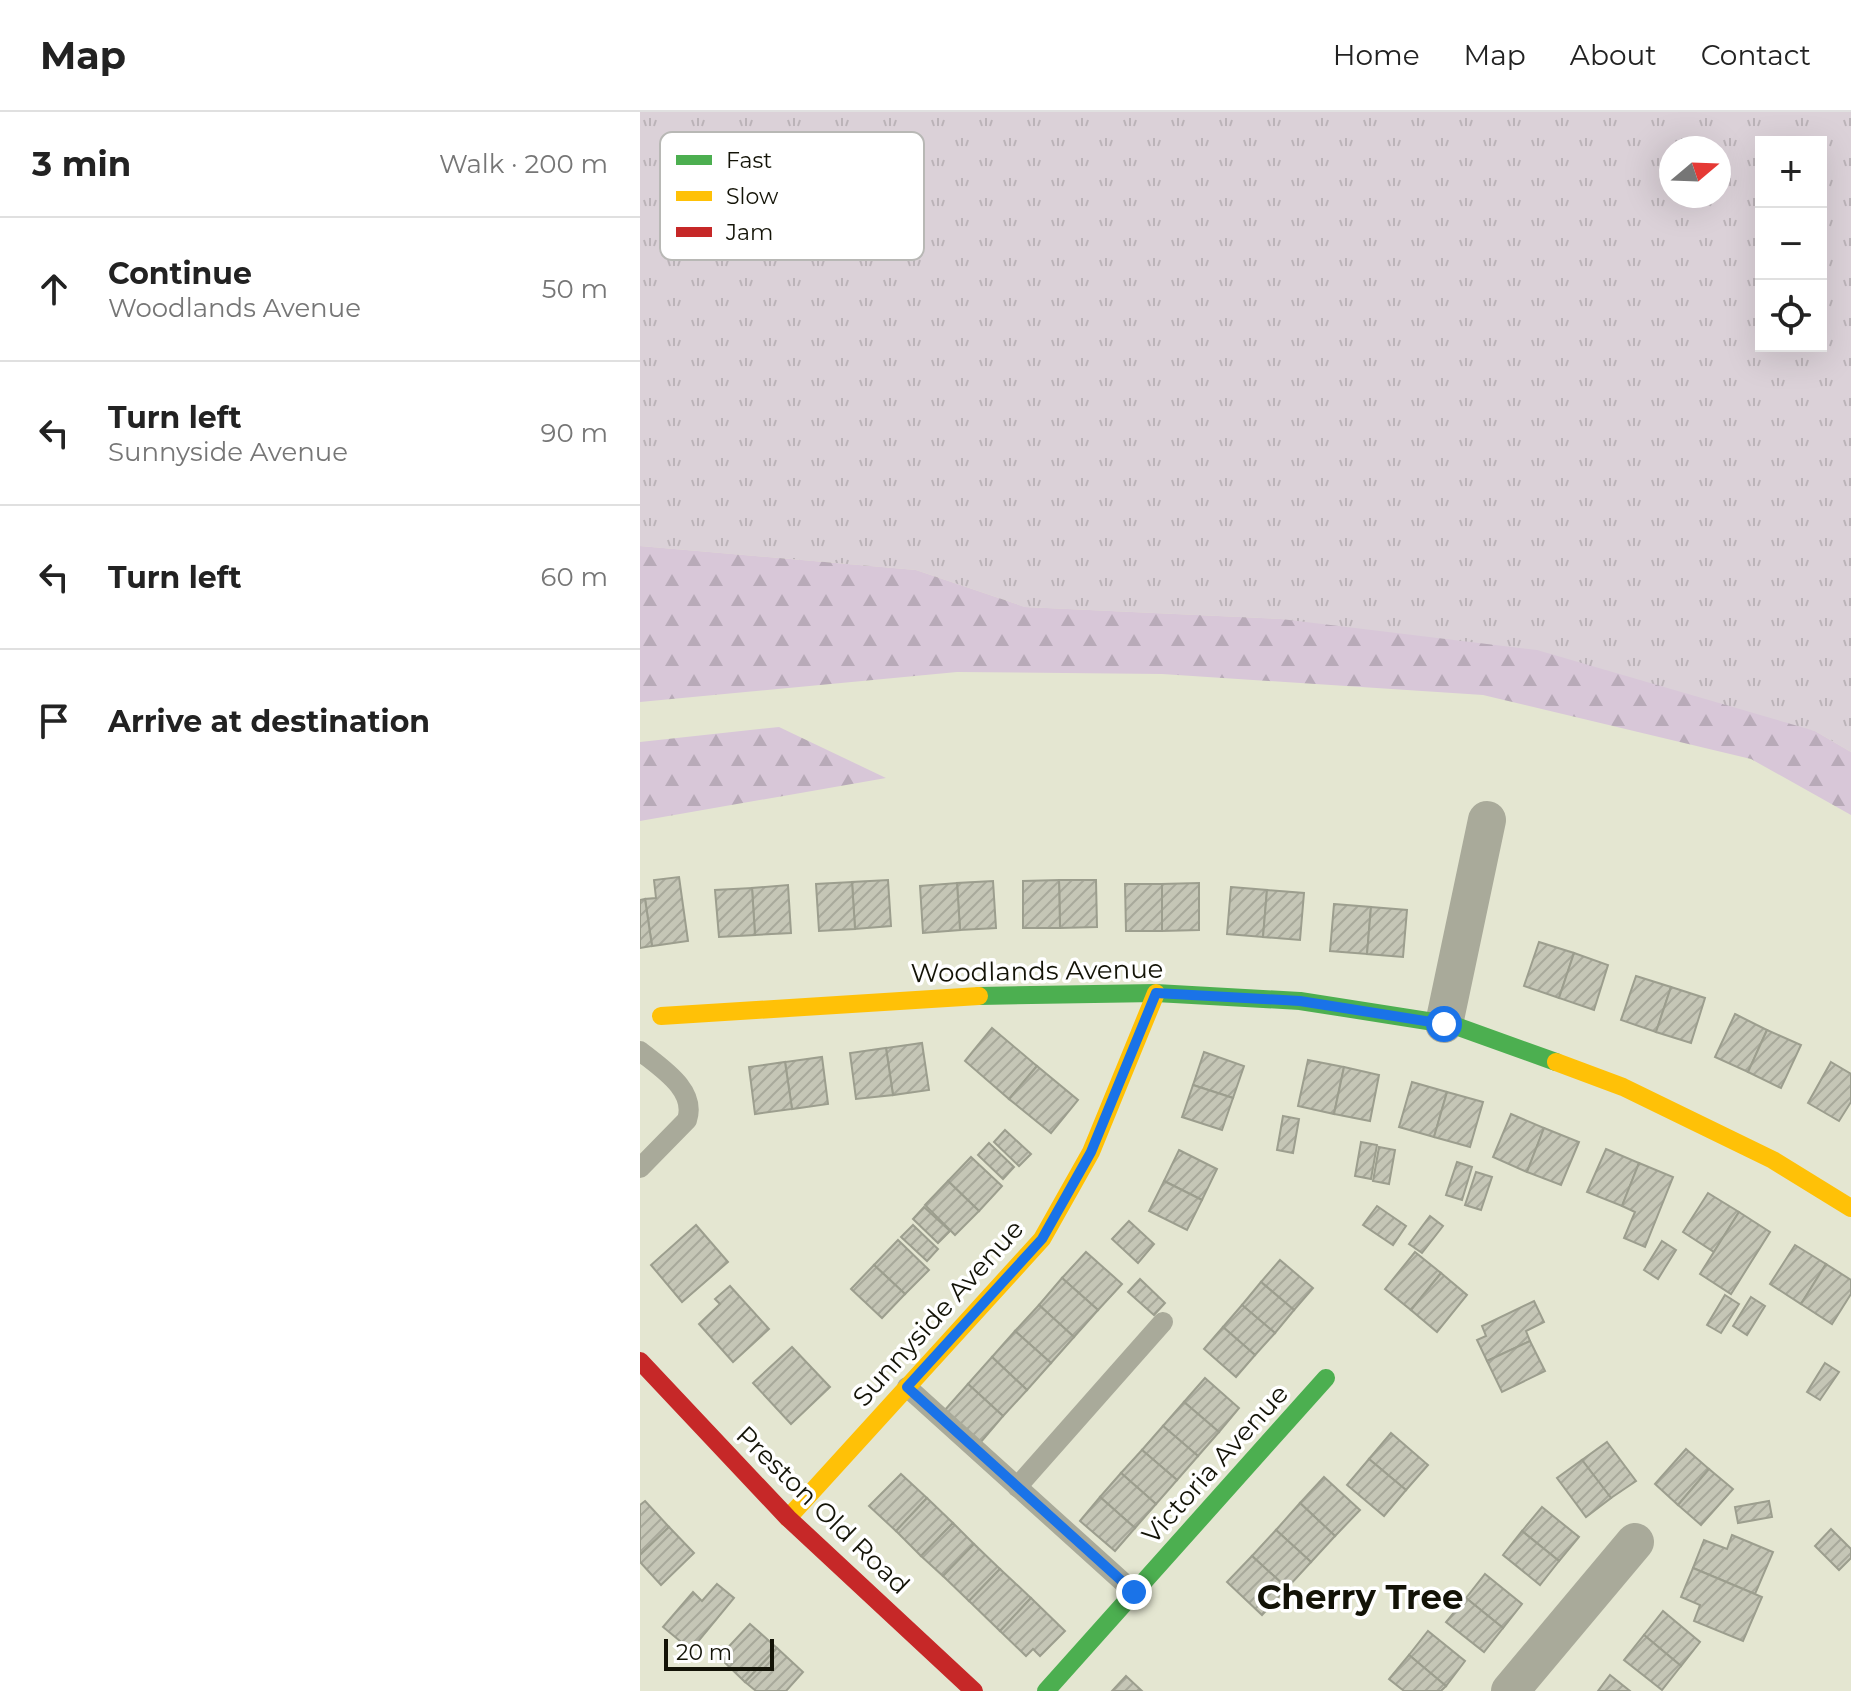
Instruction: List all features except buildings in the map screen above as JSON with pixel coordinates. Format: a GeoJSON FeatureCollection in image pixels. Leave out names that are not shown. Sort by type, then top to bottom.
{"type":"FeatureCollection","features":[{"type":"Feature","properties":{"kind":"street"},"geometry":{"type":"LineString","coordinates":[[1444,1024],[1487,820]]}},
{"type":"Feature","properties":{"kind":"street","name":"Woodlands Avenue"},"geometry":{"type":"LineString","coordinates":[[661,1016],[938,997],[1156,993],[1300,1001],[1444,1024],[1623,1087],[1773,1160],[1851,1208]]}},
{"type":"Feature","properties":{"kind":"street","name":"Sunnyside Avenue"},"geometry":{"type":"LineString","coordinates":[[788,1518],[1042,1239],[1091,1152],[1156,993]]}},
{"type":"Feature","properties":{"kind":"street","name":"Preston Old Road"},"geometry":{"type":"LineString","coordinates":[[640,1361],[788,1518],[974,1691]]}},
{"type":"Feature","properties":{"kind":"street","name":"Victoria Avenue"},"geometry":{"type":"LineString","coordinates":[[1046,1691],[1326,1378]]}},
{"type":"Feature","properties":{"kind":"street"},"geometry":{"type":"LineString","coordinates":[[1510,1691],[1635,1542]]}},
{"type":"Feature","properties":{"kind":"lane"},"geometry":{"type":"LineString","coordinates":[[640,1051],[684,1091],[690,1101],[690,1111],[687,1120],[640,1168]]}},
{"type":"Feature","properties":{"kind":"lane"},"geometry":{"type":"LineString","coordinates":[[1017,1487],[1163,1322]]}},
{"type":"Feature","properties":{"kind":"lane"},"geometry":{"type":"LineString","coordinates":[[907,1387],[1134,1592]]}},
{"type":"Feature","properties":{"kind":"green space"},"geometry":{"type":"Polygon","coordinates":[[[640,112],[1851,112],[1851,752],[1815,731],[1281,619],[1025,607],[916,570],[640,546],[640,112]]]}},
{"type":"Feature","properties":{"kind":"green space"},"geometry":{"type":"Polygon","coordinates":[[[640,546],[916,570],[1025,607],[1281,619],[1537,650],[1815,731],[1851,752],[1851,815],[1751,759],[1483,695],[1162,674],[957,672],[640,702],[640,546]]]}},
{"type":"Feature","properties":{"kind":"green space"},"geometry":{"type":"Polygon","coordinates":[[[779,727],[886,778],[640,821],[640,742],[779,727]]]}},
{"type":"Feature","properties":{"kind":"traffic: fast"},"geometry":{"type":"LineString","coordinates":[[979,996],[1156,993],[1300,1001],[1453,1025],[1556,1062]]}},
{"type":"Feature","properties":{"kind":"traffic: fast"},"geometry":{"type":"LineString","coordinates":[[1046,1691],[1326,1378]]}},
{"type":"Feature","properties":{"kind":"traffic: slow"},"geometry":{"type":"LineString","coordinates":[[788,1518],[1042,1239],[1091,1152],[1156,993]]}},
{"type":"Feature","properties":{"kind":"traffic: slow"},"geometry":{"type":"LineString","coordinates":[[661,1016],[979,996]]}},
{"type":"Feature","properties":{"kind":"traffic: slow"},"geometry":{"type":"LineString","coordinates":[[1556,1062],[1623,1087],[1773,1160],[1851,1208]]}},
{"type":"Feature","properties":{"kind":"traffic: jam"},"geometry":{"type":"LineString","coordinates":[[640,1361],[788,1518],[974,1691]]}},
{"type":"Feature","properties":{"kind":"district","name":"Cherry Tree"},"geometry":{"type":"Point","coordinates":[1360,1597]}},
{"type":"Feature","properties":{"kind":"route"},"geometry":{"type":"LineString","coordinates":[[1134,1592],[907,1387],[1042,1239],[1091,1152],[1156,993],[1300,1001],[1444,1024]]}}]}
